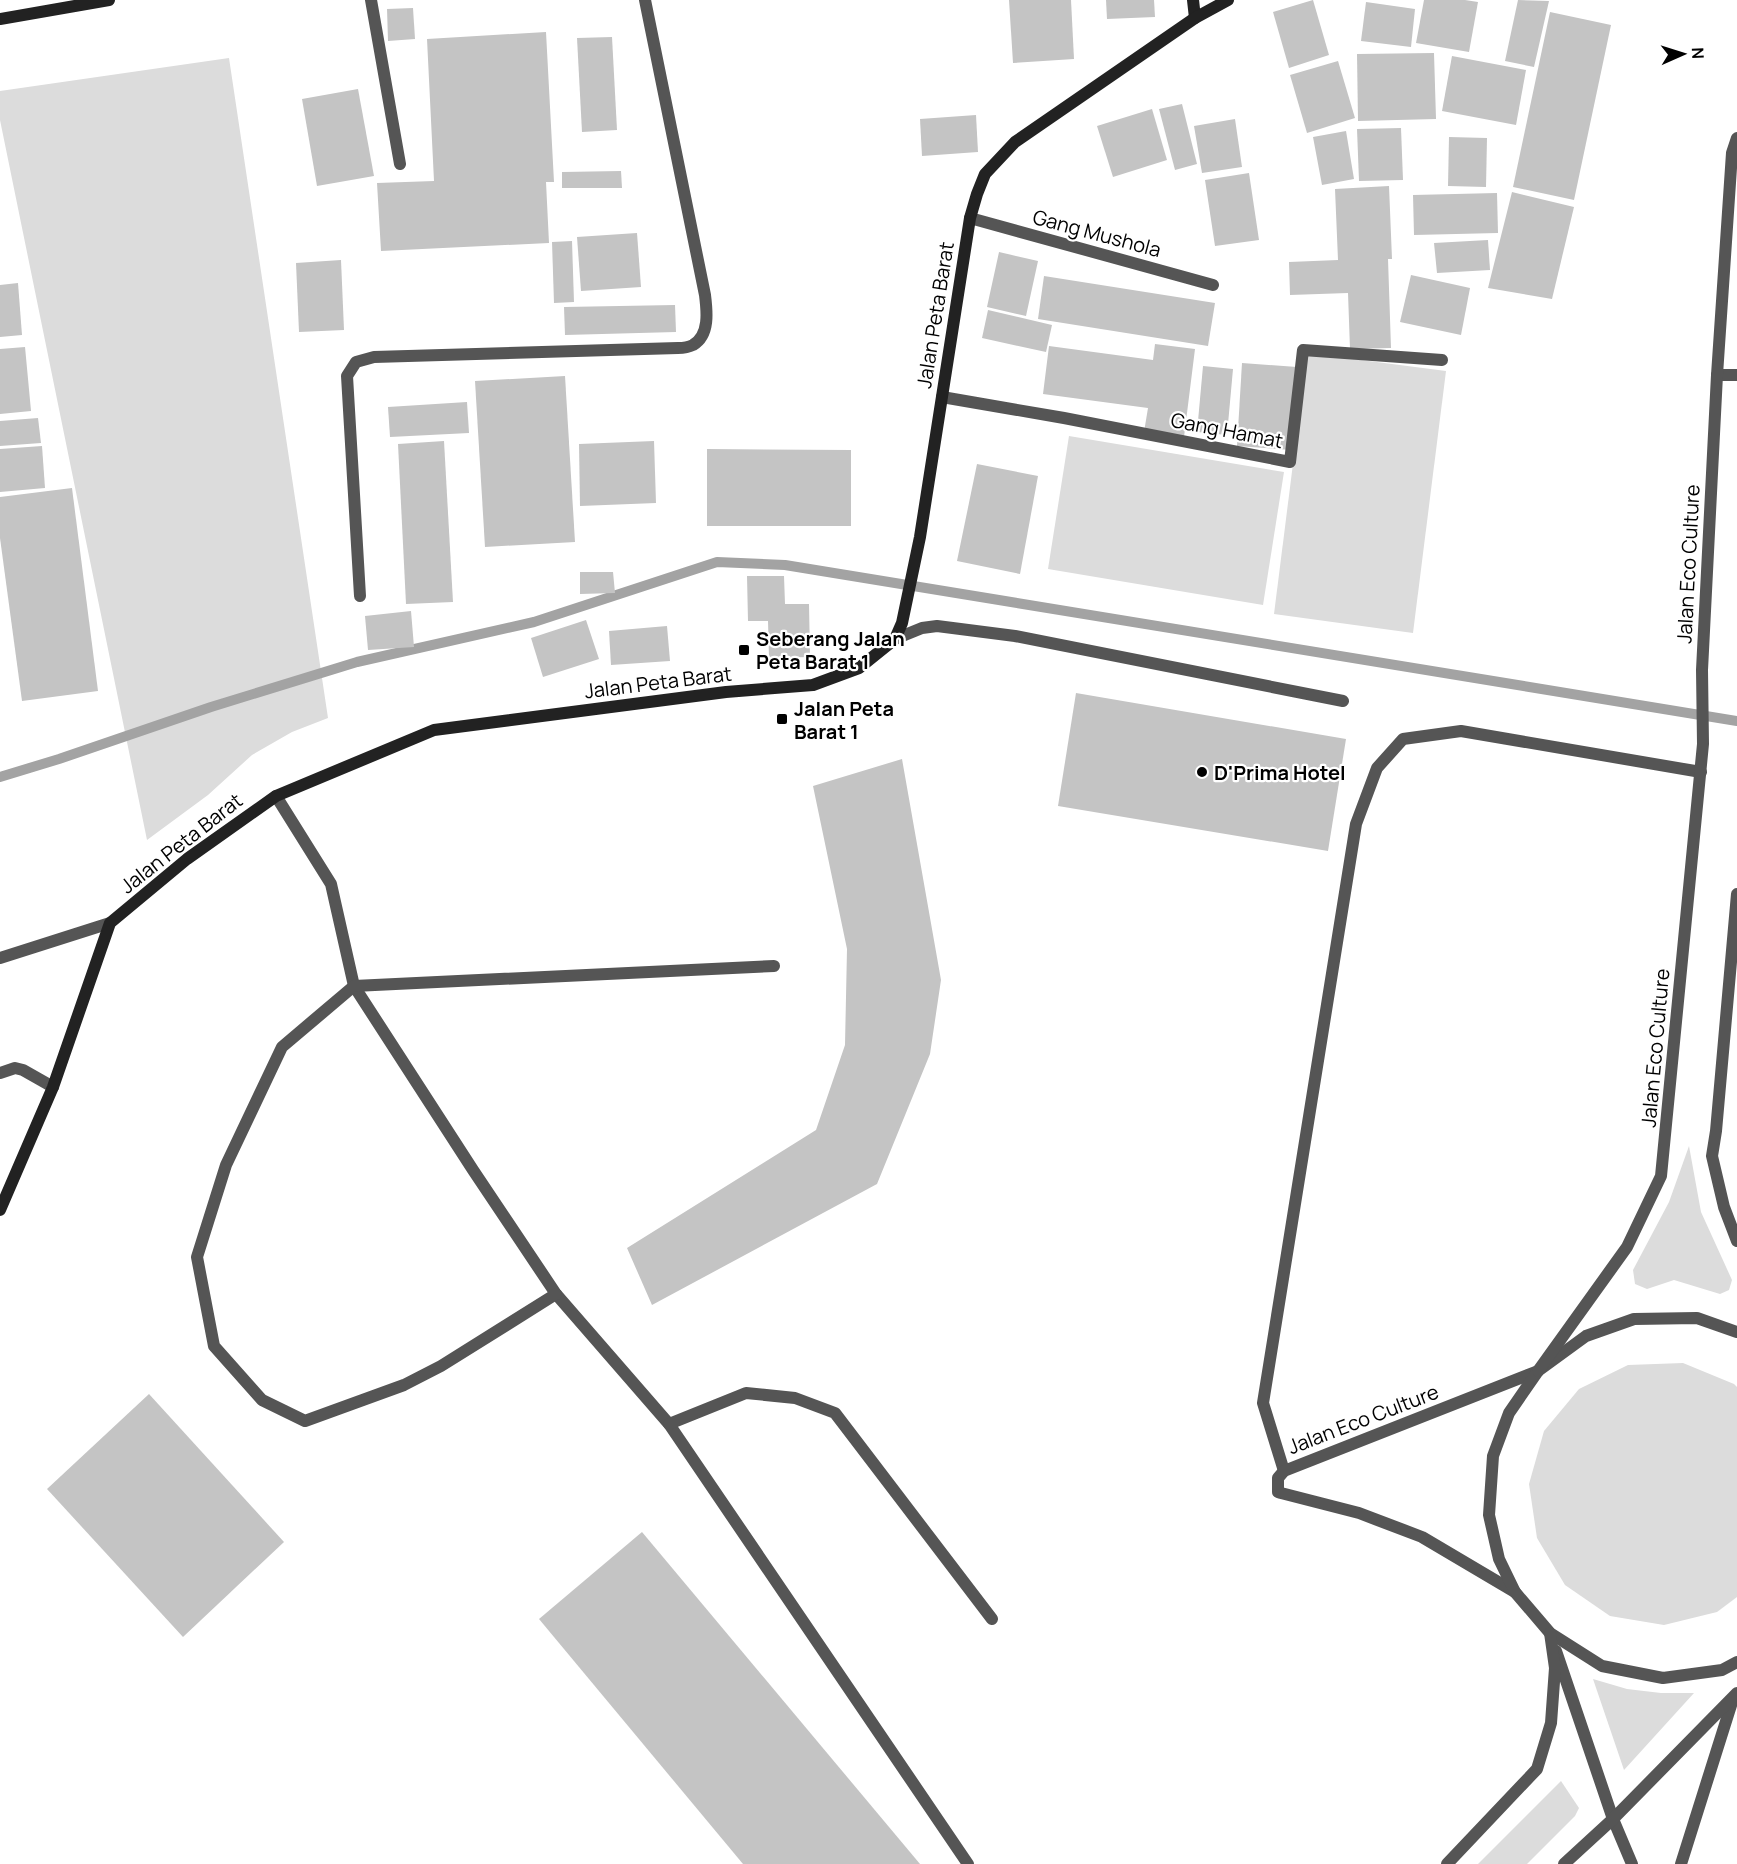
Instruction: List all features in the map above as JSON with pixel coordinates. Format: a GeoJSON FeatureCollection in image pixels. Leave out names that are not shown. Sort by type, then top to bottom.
{"type":"FeatureCollection","features":[{"type":"Feature","properties":{"kind":"main road"},"geometry":{"type":"LineString","coordinates":[[0,19],[110,0]]}},
{"type":"Feature","properties":{"kind":"main road"},"geometry":{"type":"LineString","coordinates":[[1193,0],[1195,18]]}},
{"type":"Feature","properties":{"kind":"main road","name":"Jalan Peta Barat"},"geometry":{"type":"LineString","coordinates":[[110,923],[187,859],[276,796],[434,730],[726,692],[813,685],[859,668],[895,639],[902,623],[920,537],[970,218],[976,194],[985,174],[1015,142],[1195,18],[1228,0]]}},
{"type":"Feature","properties":{"kind":"main road"},"geometry":{"type":"LineString","coordinates":[[0,1210],[53,1087],[110,923]]}},
{"type":"Feature","properties":{"kind":"street"},"geometry":{"type":"LineString","coordinates":[[371,0],[400,164]]}},
{"type":"Feature","properties":{"kind":"street"},"geometry":{"type":"LineString","coordinates":[[360,596],[347,376],[356,362],[374,357],[678,348],[693,345],[703,334],[708,317],[705,295],[645,0]]}},
{"type":"Feature","properties":{"kind":"street","name":"Jalan Eco Culture"},"geometry":{"type":"LineString","coordinates":[[1515,1592],[1422,1537],[1359,1513],[1278,1492],[1278,1478],[1284,1471],[1538,1371],[1628,1247],[1661,1176],[1701,772],[1702,670],[1718,375],[1732,153],[1737,138]]}},
{"type":"Feature","properties":{"kind":"street","name":"Gang Mushola"},"geometry":{"type":"LineString","coordinates":[[970,218],[1213,285]]}},
{"type":"Feature","properties":{"kind":"street","name":"Gang Hamat"},"geometry":{"type":"LineString","coordinates":[[942,397],[1290,462],[1303,350],[1442,360]]}},
{"type":"Feature","properties":{"kind":"street"},"geometry":{"type":"LineString","coordinates":[[1718,375],[1737,375]]}},
{"type":"Feature","properties":{"kind":"street"},"geometry":{"type":"LineString","coordinates":[[895,639],[922,628],[936,626],[1015,636],[1343,701]]}},
{"type":"Feature","properties":{"kind":"street"},"geometry":{"type":"LineString","coordinates":[[1284,1471],[1263,1403],[1356,824],[1377,768],[1403,740],[1461,731],[1701,772]]}},
{"type":"Feature","properties":{"kind":"street"},"geometry":{"type":"LineString","coordinates":[[276,796],[331,884],[354,986],[472,1170],[556,1294],[669,1424],[968,1864]]}},
{"type":"Feature","properties":{"kind":"street"},"geometry":{"type":"LineString","coordinates":[[1737,894],[1712,1156],[1724,1207],[1737,1241]]}},
{"type":"Feature","properties":{"kind":"street"},"geometry":{"type":"LineString","coordinates":[[0,958],[110,923]]}},
{"type":"Feature","properties":{"kind":"street"},"geometry":{"type":"LineString","coordinates":[[556,1294],[432,1371],[404,1385],[305,1421],[262,1400],[214,1346],[197,1257],[226,1165],[282,1047],[354,986],[774,966]]}},
{"type":"Feature","properties":{"kind":"street"},"geometry":{"type":"LineString","coordinates":[[0,1073],[15,1068],[23,1070],[53,1087]]}},
{"type":"Feature","properties":{"kind":"street"},"geometry":{"type":"LineString","coordinates":[[1737,1332],[1697,1318],[1634,1319],[1586,1336],[1538,1371],[1509,1413],[1493,1456],[1489,1515],[1499,1559],[1515,1592],[1550,1634],[1602,1666],[1663,1678],[1722,1670],[1737,1662]]}},
{"type":"Feature","properties":{"kind":"street"},"geometry":{"type":"LineString","coordinates":[[669,1424],[746,1393],[795,1398],[835,1413],[992,1619]]}},
{"type":"Feature","properties":{"kind":"street"},"geometry":{"type":"LineString","coordinates":[[1550,1634],[1613,1820],[1632,1864]]}},
{"type":"Feature","properties":{"kind":"street"},"geometry":{"type":"LineString","coordinates":[[1447,1864],[1537,1769],[1551,1723],[1555,1668],[1550,1634]]}},
{"type":"Feature","properties":{"kind":"street"},"geometry":{"type":"LineString","coordinates":[[1564,1864],[1613,1820],[1735,1696]]}},
{"type":"Feature","properties":{"kind":"street"},"geometry":{"type":"LineString","coordinates":[[1681,1864],[1735,1696]]}},
{"type":"Feature","properties":{"kind":"shaded area"},"geometry":{"type":"Polygon","coordinates":[[[229,58],[328,718],[292,732],[252,755],[208,795],[147,840],[0,120],[0,91],[229,58]]]}},
{"type":"Feature","properties":{"kind":"shaded area"},"geometry":{"type":"Polygon","coordinates":[[[1307,353],[1446,371],[1413,633],[1274,614],[1307,353]]]}},
{"type":"Feature","properties":{"kind":"shaded area"},"geometry":{"type":"Polygon","coordinates":[[[1069,436],[1284,472],[1263,605],[1048,569],[1069,436]]]}},
{"type":"Feature","properties":{"kind":"shaded area"},"geometry":{"type":"Polygon","coordinates":[[[1689,1146],[1701,1212],[1732,1280],[1729,1290],[1720,1294],[1674,1280],[1647,1289],[1635,1284],[1633,1270],[1669,1202],[1689,1146]]]}},
{"type":"Feature","properties":{"kind":"shaded area"},"geometry":{"type":"Polygon","coordinates":[[[1683,1363],[1737,1387],[1737,1597],[1717,1612],[1664,1625],[1610,1616],[1565,1585],[1537,1538],[1529,1484],[1544,1431],[1579,1389],[1628,1365],[1683,1363]]]}},
{"type":"Feature","properties":{"kind":"shaded area"},"geometry":{"type":"Polygon","coordinates":[[[1593,1679],[1627,1689],[1661,1693],[1694,1693],[1624,1770],[1593,1679]]]}},
{"type":"Feature","properties":{"kind":"shaded area"},"geometry":{"type":"Polygon","coordinates":[[[1561,1781],[1579,1808],[1575,1816],[1527,1864],[1478,1864],[1561,1781]]]}},
{"type":"Feature","properties":{"kind":"building"},"geometry":{"type":"Polygon","coordinates":[[[1009,0],[1071,0],[1074,59],[1013,63],[1009,0]]]}},
{"type":"Feature","properties":{"kind":"building"},"geometry":{"type":"Polygon","coordinates":[[[1106,0],[1154,0],[1155,17],[1107,19],[1106,0]]]}},
{"type":"Feature","properties":{"kind":"building"},"geometry":{"type":"Polygon","coordinates":[[[1313,0],[1329,55],[1289,68],[1273,12],[1313,0]]]}},
{"type":"Feature","properties":{"kind":"building"},"geometry":{"type":"Polygon","coordinates":[[[1424,0],[1478,2],[1469,52],[1416,43],[1424,0]]]}},
{"type":"Feature","properties":{"kind":"building"},"geometry":{"type":"Polygon","coordinates":[[[1518,0],[1549,1],[1534,67],[1505,61],[1518,0]]]}},
{"type":"Feature","properties":{"kind":"building"},"geometry":{"type":"Polygon","coordinates":[[[1366,2],[1415,9],[1411,47],[1361,41],[1366,2]]]}},
{"type":"Feature","properties":{"kind":"building"},"geometry":{"type":"Polygon","coordinates":[[[413,8],[415,39],[388,41],[387,9],[413,8]]]}},
{"type":"Feature","properties":{"kind":"building"},"geometry":{"type":"Polygon","coordinates":[[[1550,12],[1611,25],[1574,200],[1513,187],[1550,12]]]}},
{"type":"Feature","properties":{"kind":"building"},"geometry":{"type":"Polygon","coordinates":[[[546,32],[554,182],[546,182],[549,243],[381,251],[377,183],[434,181],[427,39],[546,32]]]}},
{"type":"Feature","properties":{"kind":"building"},"geometry":{"type":"Polygon","coordinates":[[[612,37],[617,130],[582,132],[577,38],[612,37]]]}},
{"type":"Feature","properties":{"kind":"building"},"geometry":{"type":"Polygon","coordinates":[[[1434,53],[1436,119],[1358,121],[1357,54],[1434,53]]]}},
{"type":"Feature","properties":{"kind":"building"},"geometry":{"type":"Polygon","coordinates":[[[1452,56],[1526,70],[1516,125],[1442,111],[1452,56]]]}},
{"type":"Feature","properties":{"kind":"building"},"geometry":{"type":"Polygon","coordinates":[[[1338,61],[1355,118],[1307,133],[1290,75],[1338,61]]]}},
{"type":"Feature","properties":{"kind":"building"},"geometry":{"type":"Polygon","coordinates":[[[358,89],[374,176],[317,186],[302,99],[358,89]]]}},
{"type":"Feature","properties":{"kind":"building"},"geometry":{"type":"Polygon","coordinates":[[[1182,104],[1197,164],[1175,170],[1159,109],[1182,104]]]}},
{"type":"Feature","properties":{"kind":"building"},"geometry":{"type":"Polygon","coordinates":[[[1152,109],[1167,160],[1113,177],[1097,126],[1152,109]]]}},
{"type":"Feature","properties":{"kind":"building"},"geometry":{"type":"Polygon","coordinates":[[[976,115],[978,152],[922,156],[920,119],[976,115]]]}},
{"type":"Feature","properties":{"kind":"building"},"geometry":{"type":"Polygon","coordinates":[[[1235,119],[1242,167],[1202,173],[1194,126],[1235,119]]]}},
{"type":"Feature","properties":{"kind":"building"},"geometry":{"type":"Polygon","coordinates":[[[1401,128],[1403,180],[1359,181],[1357,129],[1401,128]]]}},
{"type":"Feature","properties":{"kind":"building"},"geometry":{"type":"Polygon","coordinates":[[[1346,131],[1354,179],[1322,185],[1313,137],[1346,131]]]}},
{"type":"Feature","properties":{"kind":"building"},"geometry":{"type":"Polygon","coordinates":[[[1449,137],[1487,138],[1486,187],[1448,186],[1449,137]]]}},
{"type":"Feature","properties":{"kind":"building"},"geometry":{"type":"Polygon","coordinates":[[[621,171],[622,188],[562,188],[562,172],[621,171]]]}},
{"type":"Feature","properties":{"kind":"building"},"geometry":{"type":"Polygon","coordinates":[[[1249,173],[1259,240],[1215,246],[1205,180],[1249,173]]]}},
{"type":"Feature","properties":{"kind":"building"},"geometry":{"type":"Polygon","coordinates":[[[1389,186],[1392,259],[1388,259],[1391,348],[1350,349],[1348,293],[1290,295],[1289,262],[1338,260],[1335,189],[1389,186]]]}},
{"type":"Feature","properties":{"kind":"building"},"geometry":{"type":"Polygon","coordinates":[[[1512,192],[1574,207],[1552,299],[1488,288],[1512,192]]]}},
{"type":"Feature","properties":{"kind":"building"},"geometry":{"type":"Polygon","coordinates":[[[1497,193],[1498,233],[1414,235],[1413,195],[1497,193]]]}},
{"type":"Feature","properties":{"kind":"building"},"geometry":{"type":"Polygon","coordinates":[[[637,233],[641,287],[581,291],[577,237],[637,233]]]}},
{"type":"Feature","properties":{"kind":"building"},"geometry":{"type":"Polygon","coordinates":[[[1488,240],[1490,270],[1437,273],[1434,243],[1488,240]]]}},
{"type":"Feature","properties":{"kind":"building"},"geometry":{"type":"Polygon","coordinates":[[[572,241],[574,302],[554,303],[552,242],[572,241]]]}},
{"type":"Feature","properties":{"kind":"building"},"geometry":{"type":"Polygon","coordinates":[[[999,252],[1038,261],[1026,316],[987,307],[999,252]]]}},
{"type":"Feature","properties":{"kind":"building"},"geometry":{"type":"Polygon","coordinates":[[[341,260],[344,330],[299,332],[296,263],[341,260]]]}},
{"type":"Feature","properties":{"kind":"building"},"geometry":{"type":"Polygon","coordinates":[[[1411,275],[1470,288],[1461,335],[1400,322],[1411,275]]]}},
{"type":"Feature","properties":{"kind":"building"},"geometry":{"type":"Polygon","coordinates":[[[1044,276],[1215,303],[1208,346],[1038,319],[1044,276]]]}},
{"type":"Feature","properties":{"kind":"building"},"geometry":{"type":"Polygon","coordinates":[[[18,283],[22,335],[0,337],[0,285],[18,283]]]}},
{"type":"Feature","properties":{"kind":"building"},"geometry":{"type":"Polygon","coordinates":[[[675,305],[676,332],[565,335],[564,307],[675,305]]]}},
{"type":"Feature","properties":{"kind":"building"},"geometry":{"type":"Polygon","coordinates":[[[988,310],[1052,325],[1046,352],[982,338],[988,310]]]}},
{"type":"Feature","properties":{"kind":"building"},"geometry":{"type":"Polygon","coordinates":[[[1155,344],[1195,349],[1184,437],[1144,432],[1148,408],[1043,394],[1049,346],[1153,360],[1155,344]]]}},
{"type":"Feature","properties":{"kind":"building"},"geometry":{"type":"Polygon","coordinates":[[[25,347],[31,411],[0,414],[0,349],[25,347]]]}},
{"type":"Feature","properties":{"kind":"building"},"geometry":{"type":"Polygon","coordinates":[[[1242,363],[1297,367],[1292,450],[1237,446],[1242,363]]]}},
{"type":"Feature","properties":{"kind":"building"},"geometry":{"type":"Polygon","coordinates":[[[1203,366],[1233,369],[1227,435],[1197,432],[1203,366]]]}},
{"type":"Feature","properties":{"kind":"building"},"geometry":{"type":"Polygon","coordinates":[[[565,376],[575,542],[485,547],[475,381],[565,376]]]}},
{"type":"Feature","properties":{"kind":"building"},"geometry":{"type":"Polygon","coordinates":[[[467,402],[469,433],[390,437],[388,407],[467,402]]]}},
{"type":"Feature","properties":{"kind":"building"},"geometry":{"type":"Polygon","coordinates":[[[38,418],[41,443],[0,446],[0,421],[38,418]]]}},
{"type":"Feature","properties":{"kind":"building"},"geometry":{"type":"Polygon","coordinates":[[[444,441],[453,602],[406,604],[398,444],[444,441]]]}},
{"type":"Feature","properties":{"kind":"building"},"geometry":{"type":"Polygon","coordinates":[[[654,441],[656,503],[580,506],[579,444],[654,441]]]}},
{"type":"Feature","properties":{"kind":"building"},"geometry":{"type":"Polygon","coordinates":[[[42,446],[45,488],[0,492],[0,449],[42,446]]]}},
{"type":"Feature","properties":{"kind":"building"},"geometry":{"type":"Polygon","coordinates":[[[707,449],[851,450],[851,526],[707,526],[707,449]]]}},
{"type":"Feature","properties":{"kind":"building"},"geometry":{"type":"Polygon","coordinates":[[[977,464],[1038,476],[1020,574],[957,561],[977,464]]]}},
{"type":"Feature","properties":{"kind":"building"},"geometry":{"type":"Polygon","coordinates":[[[72,488],[98,691],[22,701],[0,538],[0,497],[72,488]]]}},
{"type":"Feature","properties":{"kind":"building"},"geometry":{"type":"Polygon","coordinates":[[[580,572],[613,572],[615,593],[580,594],[580,572]]]}},
{"type":"Feature","properties":{"kind":"building"},"geometry":{"type":"Polygon","coordinates":[[[747,576],[784,576],[785,604],[809,604],[810,657],[769,658],[768,621],[748,621],[747,576]]]}},
{"type":"Feature","properties":{"kind":"building"},"geometry":{"type":"Polygon","coordinates":[[[411,611],[414,647],[368,650],[365,616],[411,611]]]}},
{"type":"Feature","properties":{"kind":"building"},"geometry":{"type":"Polygon","coordinates":[[[586,620],[599,659],[543,677],[531,638],[586,620]]]}},
{"type":"Feature","properties":{"kind":"building"},"geometry":{"type":"Polygon","coordinates":[[[667,626],[670,661],[611,665],[609,631],[667,626]]]}},
{"type":"Feature","properties":{"kind":"building","name":"D'Prima Hotel"},"geometry":{"type":"Polygon","coordinates":[[[1076,693],[1346,739],[1328,851],[1058,806],[1076,693]]]}},
{"type":"Feature","properties":{"kind":"building"},"geometry":{"type":"Polygon","coordinates":[[[902,759],[941,980],[930,1054],[877,1184],[652,1305],[627,1248],[816,1130],[845,1045],[847,949],[813,786],[902,759]]]}},
{"type":"Feature","properties":{"kind":"building"},"geometry":{"type":"Polygon","coordinates":[[[149,1394],[284,1542],[183,1637],[47,1489],[149,1394]]]}},
{"type":"Feature","properties":{"kind":"building"},"geometry":{"type":"Polygon","coordinates":[[[642,1532],[920,1864],[743,1864],[539,1619],[642,1532]]]}},
{"type":"Feature","properties":{"kind":"waterway"},"geometry":{"type":"LineString","coordinates":[[0,777],[211,707],[357,662],[534,622],[717,562],[785,565],[1737,721]]}},
{"type":"Feature","properties":{"kind":"place","name":"Seberang Jalan Peta Barat 1"},"geometry":{"type":"Point","coordinates":[744,650]}},
{"type":"Feature","properties":{"kind":"place","name":"Jalan Peta Barat 1"},"geometry":{"type":"Point","coordinates":[782,719]}},
{"type":"Feature","properties":{"kind":"place","name":"D'Prima Hotel"},"geometry":{"type":"Point","coordinates":[1202,772]}}]}
